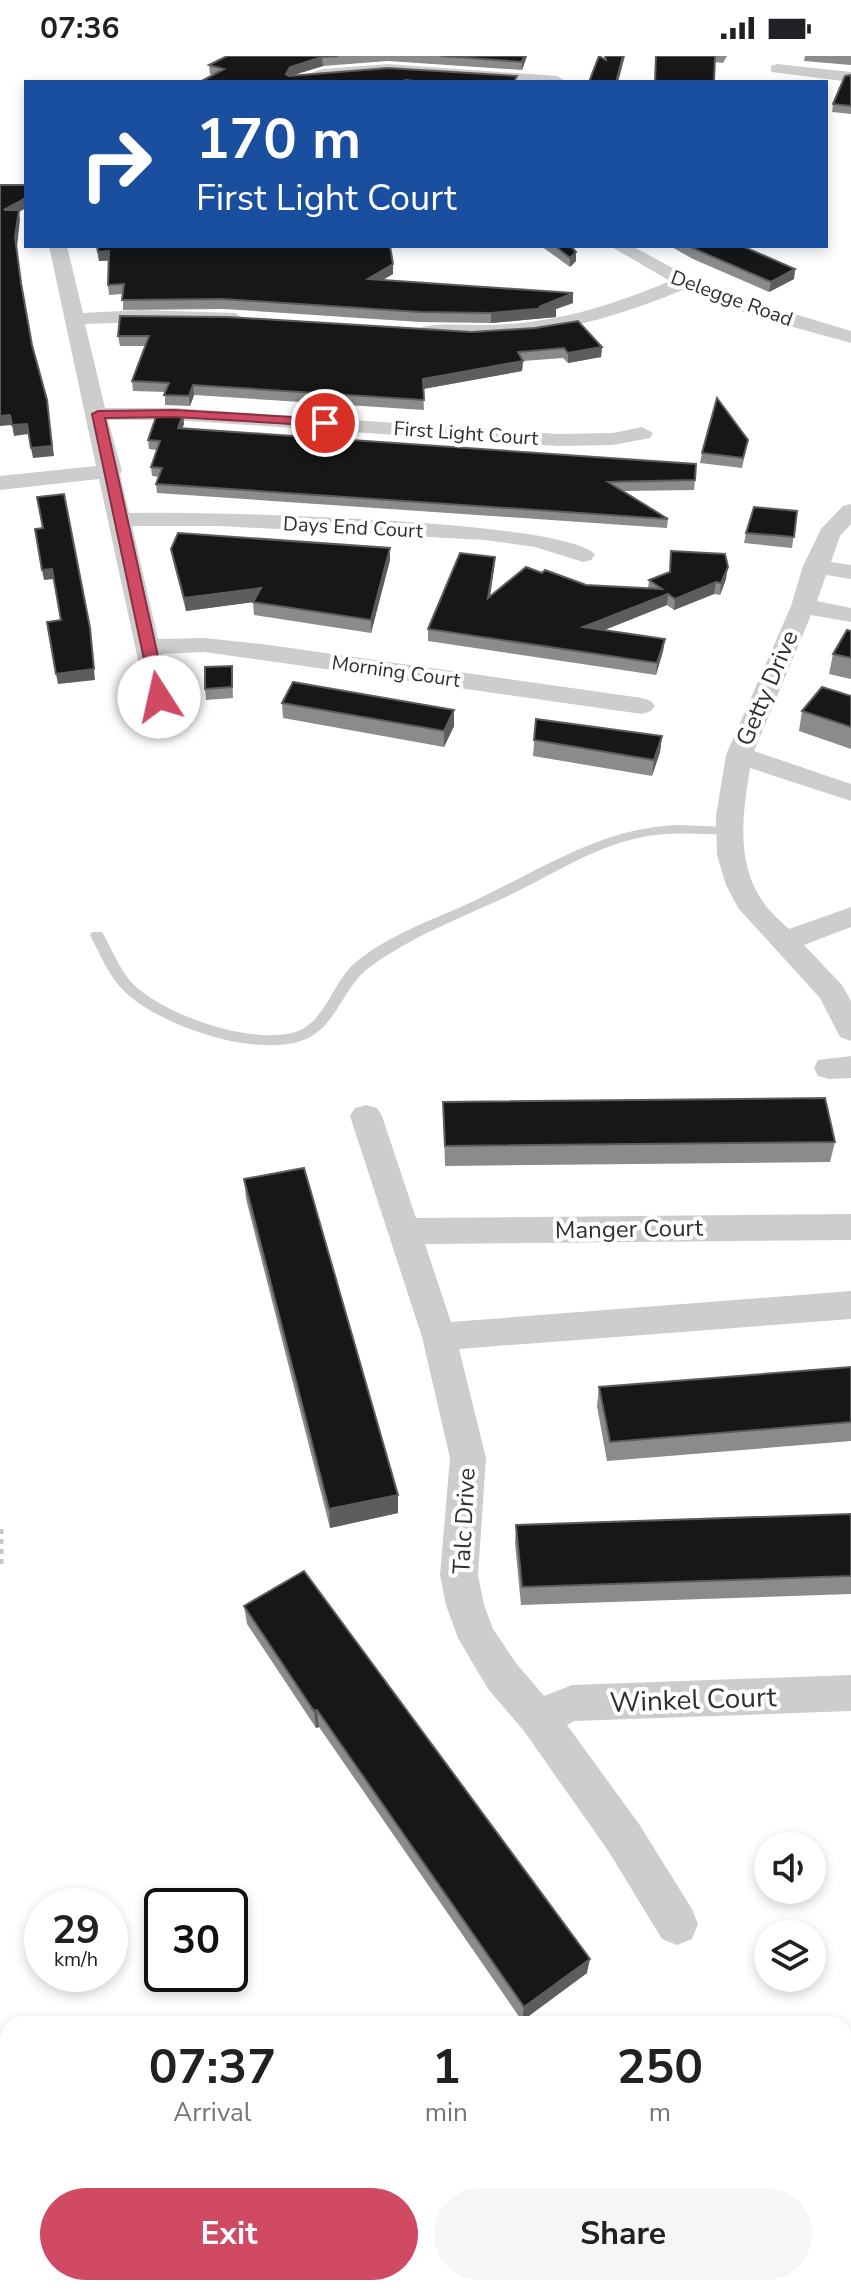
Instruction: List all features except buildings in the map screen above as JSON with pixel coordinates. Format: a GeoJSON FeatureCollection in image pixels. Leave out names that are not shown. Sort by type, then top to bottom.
{"type":"FeatureCollection","features":[{"type":"Feature","properties":{"kind":"street"},"geometry":{"type":"LineString","coordinates":[[302,80],[326,71],[361,67],[559,76]]}},
{"type":"Feature","properties":{"kind":"street"},"geometry":{"type":"LineString","coordinates":[[772,67],[851,77]]}},
{"type":"Feature","properties":{"kind":"street"},"geometry":{"type":"LineString","coordinates":[[58,248],[111,471],[159,697]]}},
{"type":"Feature","properties":{"kind":"street","name":"Delegge Road"},"geometry":{"type":"LineString","coordinates":[[622,248],[682,283],[774,316],[851,337]]}},
{"type":"Feature","properties":{"kind":"street"},"geometry":{"type":"LineString","coordinates":[[405,329],[478,331],[554,325],[621,309],[682,283]]}},
{"type":"Feature","properties":{"kind":"street"},"geometry":{"type":"LineString","coordinates":[[76,319],[163,316],[254,320]]}},
{"type":"Feature","properties":{"kind":"street","name":"First Light Court"},"geometry":{"type":"LineString","coordinates":[[98,414],[175,414],[558,440],[613,439],[642,433]]}},
{"type":"Feature","properties":{"kind":"street"},"geometry":{"type":"LineString","coordinates":[[0,483],[111,471]]}},
{"type":"Feature","properties":{"kind":"street","name":"Getty Drive"},"geometry":{"type":"LineString","coordinates":[[851,511],[829,534],[803,606],[739,755],[737,779],[730,799],[729,831],[731,855],[740,885],[752,908],[832,992],[851,1030]]}},
{"type":"Feature","properties":{"kind":"street","name":"Days End Court"},"geometry":{"type":"LineString","coordinates":[[121,520],[175,517],[489,535],[548,543],[583,555]]}},
{"type":"Feature","properties":{"kind":"street"},"geometry":{"type":"LineString","coordinates":[[815,566],[851,572]]}},
{"type":"Feature","properties":{"kind":"street"},"geometry":{"type":"LineString","coordinates":[[803,606],[851,615]]}},
{"type":"Feature","properties":{"kind":"street","name":"Morning Court"},"geometry":{"type":"LineString","coordinates":[[150,647],[204,645],[248,650],[642,706]]}},
{"type":"Feature","properties":{"kind":"street"},"geometry":{"type":"LineString","coordinates":[[739,755],[851,793]]}},
{"type":"Feature","properties":{"kind":"street"},"geometry":{"type":"LineString","coordinates":[[784,942],[851,916]]}},
{"type":"Feature","properties":{"kind":"street","name":"Talc Drive"},"geometry":{"type":"LineString","coordinates":[[366,1116],[407,1231],[439,1337],[468,1458],[459,1575],[465,1605],[477,1638],[624,1838],[677,1924]]}},
{"type":"Feature","properties":{"kind":"street","name":"Manger Court"},"geometry":{"type":"LineString","coordinates":[[407,1231],[851,1227]]}},
{"type":"Feature","properties":{"kind":"street"},"geometry":{"type":"LineString","coordinates":[[439,1337],[851,1305]]}},
{"type":"Feature","properties":{"kind":"street","name":"Winkel Court"},"geometry":{"type":"LineString","coordinates":[[538,1718],[572,1703],[851,1693]]}},
{"type":"Feature","properties":{"kind":"lane"},"geometry":{"type":"LineString","coordinates":[[97,935],[128,987],[149,1003],[194,1023],[243,1038],[295,1038],[320,1025],[345,982],[378,954],[535,878],[624,836],[650,831],[729,831]]}},
{"type":"Feature","properties":{"kind":"path"},"geometry":{"type":"LineString","coordinates":[[0,1529],[0,1564]]}},
{"type":"Feature","properties":{"kind":"route"},"geometry":{"type":"LineString","coordinates":[[159,697],[98,414],[175,414],[325,423]]}}]}
